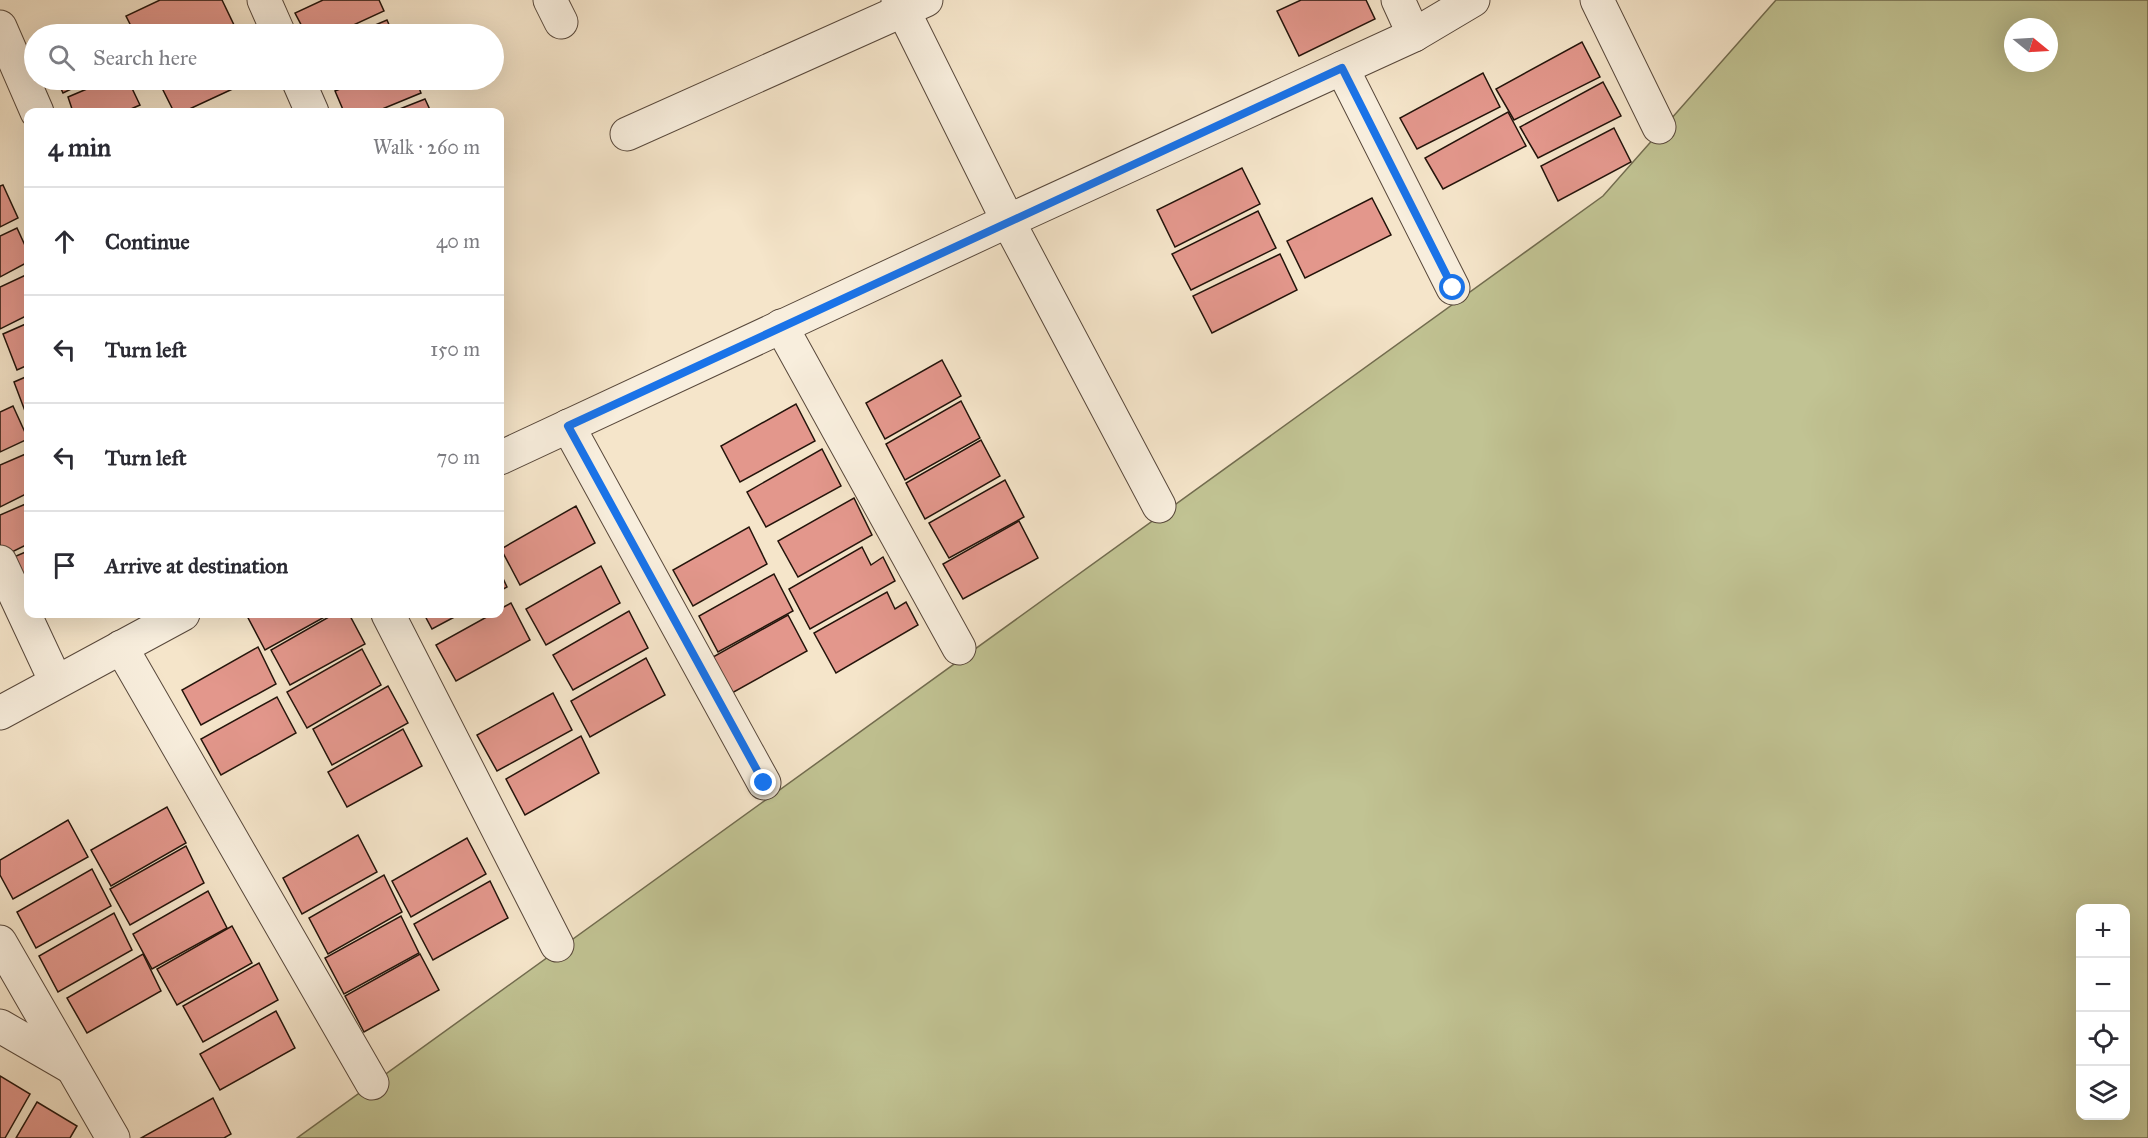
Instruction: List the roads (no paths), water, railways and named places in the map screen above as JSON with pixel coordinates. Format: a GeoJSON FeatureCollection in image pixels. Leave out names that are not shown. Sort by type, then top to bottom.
{"type":"FeatureCollection","features":[{"type":"Feature","properties":{"kind":"street"},"geometry":{"type":"LineString","coordinates":[[264,0],[275,24]]}},
{"type":"Feature","properties":{"kind":"street"},"geometry":{"type":"LineString","coordinates":[[1398,0],[1414,35]]}},
{"type":"Feature","properties":{"kind":"street"},"geometry":{"type":"LineString","coordinates":[[504,456],[1414,35],[1473,0]]}},
{"type":"Feature","properties":{"kind":"street"},"geometry":{"type":"LineString","coordinates":[[1597,0],[1659,127]]}},
{"type":"Feature","properties":{"kind":"street"},"geometry":{"type":"LineString","coordinates":[[627,134],[909,4],[1008,221],[1159,506]]}},
{"type":"Feature","properties":{"kind":"street"},"geometry":{"type":"LineString","coordinates":[[0,27],[24,82]]}},
{"type":"Feature","properties":{"kind":"street"},"geometry":{"type":"LineString","coordinates":[[1342,68],[1453,288]]}},
{"type":"Feature","properties":{"kind":"street"},"geometry":{"type":"LineString","coordinates":[[27,90],[35,108]]}},
{"type":"Feature","properties":{"kind":"street"},"geometry":{"type":"LineString","coordinates":[[302,90],[310,108]]}},
{"type":"Feature","properties":{"kind":"street"},"geometry":{"type":"LineString","coordinates":[[781,326],[959,648]]}},
{"type":"Feature","properties":{"kind":"street"},"geometry":{"type":"LineString","coordinates":[[568,426],[764,783]]}},
{"type":"Feature","properties":{"kind":"street"},"geometry":{"type":"LineString","coordinates":[[0,562],[24,613]]}},
{"type":"Feature","properties":{"kind":"street"},"geometry":{"type":"LineString","coordinates":[[26,618],[56,682]]}},
{"type":"Feature","properties":{"kind":"street"},"geometry":{"type":"LineString","coordinates":[[0,713],[176,618]]}},
{"type":"Feature","properties":{"kind":"street"},"geometry":{"type":"LineString","coordinates":[[390,618],[557,945]]}},
{"type":"Feature","properties":{"kind":"street"},"geometry":{"type":"LineString","coordinates":[[122,647],[372,1083]]}},
{"type":"Feature","properties":{"kind":"street"},"geometry":{"type":"LineString","coordinates":[[0,942],[113,1138]]}},
{"type":"Feature","properties":{"kind":"street"},"geometry":{"type":"LineString","coordinates":[[0,1026],[73,1068]]}}]}
